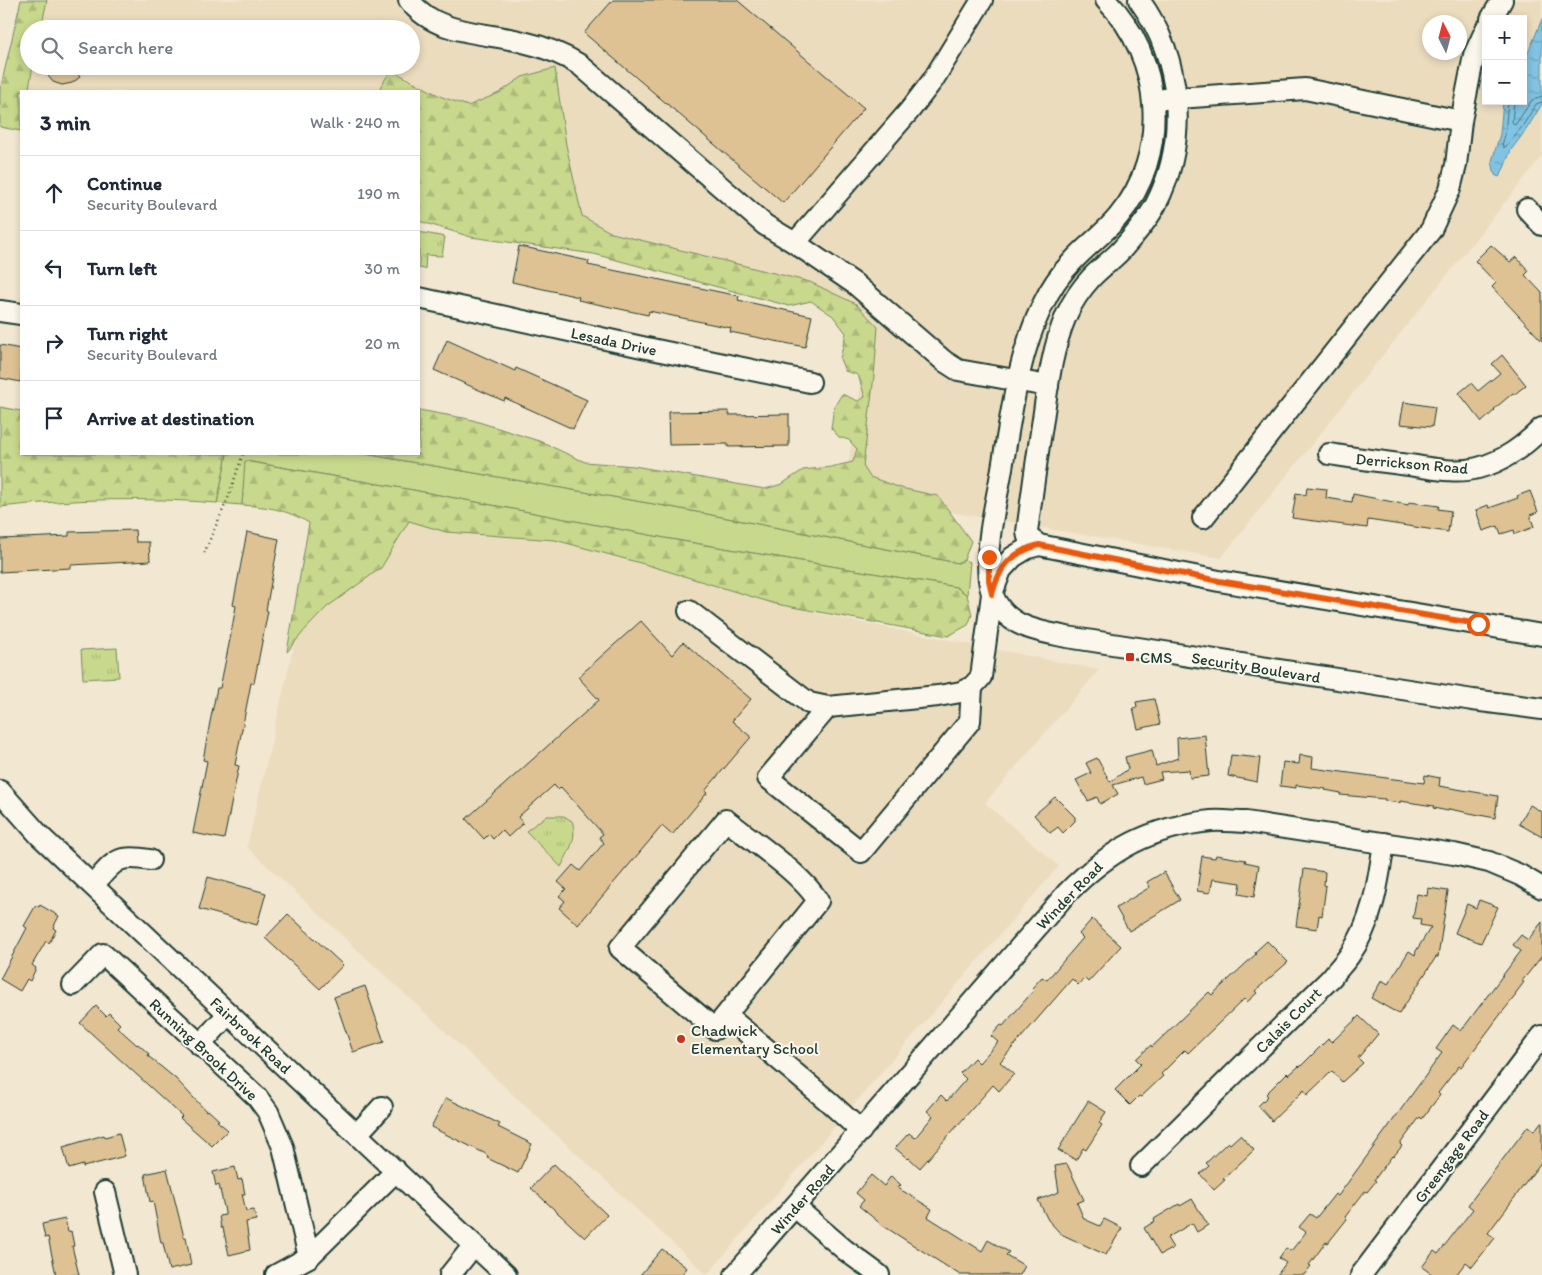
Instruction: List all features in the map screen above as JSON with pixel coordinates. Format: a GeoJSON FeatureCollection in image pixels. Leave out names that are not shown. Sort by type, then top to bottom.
{"type":"FeatureCollection","features":[{"type":"Feature","properties":{"kind":"street"},"geometry":{"type":"LineString","coordinates":[[409,0],[426,17],[454,28],[521,41],[561,53],[580,65],[765,225],[855,284],[944,362],[958,370],[1048,386]]}},
{"type":"Feature","properties":{"kind":"street"},"geometry":{"type":"LineString","coordinates":[[795,243],[910,110],[933,80],[982,0]]}},
{"type":"Feature","properties":{"kind":"street","name":"Security Boulevard"},"geometry":{"type":"LineString","coordinates":[[1106,0],[1128,28],[1139,47],[1147,69],[1154,100],[1150,152],[1143,175],[1120,216],[1071,262],[1043,304],[1031,332],[1017,380],[992,526],[989,580],[992,594],[999,607],[1021,625],[1067,637],[1463,698],[1542,708]]}},
{"type":"Feature","properties":{"kind":"street"},"geometry":{"type":"LineString","coordinates":[[688,611],[809,703],[828,707],[938,696],[960,692],[972,687],[981,677],[992,594],[1001,570],[1013,556],[1028,548],[1033,538],[1048,386],[1056,341],[1067,314],[1090,278],[1123,249],[1154,206],[1165,183],[1173,157],[1177,129],[1176,98],[1170,65],[1163,39],[1139,0]]}},
{"type":"Feature","properties":{"kind":"street"},"geometry":{"type":"LineString","coordinates":[[1493,15],[1502,0]]}},
{"type":"Feature","properties":{"kind":"street"},"geometry":{"type":"LineString","coordinates":[[1203,518],[1431,230],[1450,189],[1456,166],[1461,121],[1474,55],[1482,38]]}},
{"type":"Feature","properties":{"kind":"street"},"geometry":{"type":"LineString","coordinates":[[1154,100],[1305,89],[1461,121]]}},
{"type":"Feature","properties":{"kind":"street"},"geometry":{"type":"LineString","coordinates":[[1527,209],[1542,225]]}},
{"type":"Feature","properties":{"kind":"street","name":"Lesada Drive"},"geometry":{"type":"LineString","coordinates":[[420,298],[810,382]]}},
{"type":"Feature","properties":{"kind":"street"},"geometry":{"type":"LineString","coordinates":[[0,311],[20,314]]}},
{"type":"Feature","properties":{"kind":"street","name":"Derrickson Road"},"geometry":{"type":"LineString","coordinates":[[1329,454],[1427,468],[1476,469],[1511,455],[1542,428]]}},
{"type":"Feature","properties":{"kind":"street"},"geometry":{"type":"LineString","coordinates":[[1033,538],[1219,581],[1542,635]]}},
{"type":"Feature","properties":{"kind":"street"},"geometry":{"type":"LineString","coordinates":[[828,707],[768,778],[861,852],[970,720],[972,687]]}},
{"type":"Feature","properties":{"kind":"street","name":"Fairbrook Road"},"geometry":{"type":"LineString","coordinates":[[0,791],[40,836],[506,1275]]}},
{"type":"Feature","properties":{"kind":"street"},"geometry":{"type":"LineString","coordinates":[[720,1022],[818,901],[799,878],[726,820],[620,948],[720,1022],[828,1101],[861,1131]]}},
{"type":"Feature","properties":{"kind":"street","name":"Winder Road"},"geometry":{"type":"LineString","coordinates":[[735,1275],[1066,894],[1087,872],[1108,856],[1131,843],[1156,832],[1213,821],[1255,823],[1454,854],[1489,862],[1520,875],[1542,888]]}},
{"type":"Feature","properties":{"kind":"street","name":"Calais Court"},"geometry":{"type":"LineString","coordinates":[[1141,1166],[1332,977],[1349,956],[1362,934],[1371,912],[1377,889],[1384,843]]}},
{"type":"Feature","properties":{"kind":"street"},"geometry":{"type":"LineString","coordinates":[[93,885],[113,863],[122,858],[131,857],[150,860]]}},
{"type":"Feature","properties":{"kind":"street","name":"Running Brook Drive"},"geometry":{"type":"LineString","coordinates":[[73,985],[103,954],[257,1097],[268,1112],[283,1147],[309,1257]]}},
{"type":"Feature","properties":{"kind":"street"},"geometry":{"type":"LineString","coordinates":[[200,1045],[228,1014]]}},
{"type":"Feature","properties":{"kind":"street","name":"Greengage Road"},"geometry":{"type":"LineString","coordinates":[[1365,1273],[1542,1036]]}},
{"type":"Feature","properties":{"kind":"street"},"geometry":{"type":"LineString","coordinates":[[357,1134],[382,1107]]}},
{"type":"Feature","properties":{"kind":"street"},"geometry":{"type":"LineString","coordinates":[[276,1275],[309,1257],[396,1171]]}},
{"type":"Feature","properties":{"kind":"street"},"geometry":{"type":"LineString","coordinates":[[105,1192],[125,1275]]}},
{"type":"Feature","properties":{"kind":"street"},"geometry":{"type":"LineString","coordinates":[[795,1207],[845,1250],[879,1275]]}},
{"type":"Feature","properties":{"kind":"street"},"geometry":{"type":"LineString","coordinates":[[450,1275],[474,1245]]}},
{"type":"Feature","properties":{"kind":"path"},"geometry":{"type":"LineString","coordinates":[[204,553],[228,498],[243,455]]}},
{"type":"Feature","properties":{"kind":"shaded area"},"geometry":{"type":"Polygon","coordinates":[[[27,0],[1542,0],[1542,156],[1221,558],[856,496],[845,484],[869,334],[826,297],[420,209],[420,90],[21,90],[22,75],[420,75],[420,20],[26,20],[27,0]]]}},
{"type":"Feature","properties":{"kind":"shaded area","name":"Chadwick Elementary School"},"geometry":{"type":"Polygon","coordinates":[[[327,502],[588,540],[819,614],[1099,670],[985,803],[1059,866],[707,1275],[247,847],[327,502]]]}},
{"type":"Feature","properties":{"kind":"green space"},"geometry":{"type":"Polygon","coordinates":[[[21,0],[47,0],[43,20],[20,20],[20,75],[31,75],[29,88],[36,90],[20,90],[20,131],[0,127],[0,90],[21,0]]]}},
{"type":"Feature","properties":{"kind":"green space"},"geometry":{"type":"Polygon","coordinates":[[[555,68],[566,145],[582,216],[612,233],[810,282],[856,304],[878,327],[863,466],[870,477],[901,488],[938,496],[971,541],[964,560],[958,563],[671,507],[371,455],[420,455],[420,410],[469,419],[539,441],[585,462],[634,466],[765,489],[782,484],[803,470],[853,462],[857,449],[849,440],[839,437],[831,428],[834,407],[842,394],[858,401],[865,397],[858,375],[845,371],[840,359],[846,333],[833,316],[811,301],[789,306],[594,254],[471,237],[420,221],[420,90],[379,90],[388,75],[400,75],[442,97],[468,106],[499,93],[522,77],[555,68]]]}},
{"type":"Feature","properties":{"kind":"green space"},"geometry":{"type":"Polygon","coordinates":[[[420,232],[445,237],[442,256],[426,255],[425,269],[420,268],[420,232]]]}},
{"type":"Feature","properties":{"kind":"green space"},"geometry":{"type":"Polygon","coordinates":[[[0,407],[20,411],[20,455],[227,455],[217,503],[163,500],[108,500],[53,502],[0,507],[0,407]]]}},
{"type":"Feature","properties":{"kind":"green space"},"geometry":{"type":"Polygon","coordinates":[[[227,455],[371,455],[671,507],[958,563],[964,560],[970,562],[967,595],[956,587],[670,539],[413,490],[246,461],[242,505],[217,503],[227,455]]]}},
{"type":"Feature","properties":{"kind":"green space"},"geometry":{"type":"Polygon","coordinates":[[[245,461],[413,490],[670,539],[956,587],[967,595],[972,615],[968,625],[948,636],[776,604],[644,564],[555,540],[446,532],[409,521],[381,568],[327,607],[287,652],[309,523],[277,510],[242,505],[245,461]]]}},
{"type":"Feature","properties":{"kind":"green space"},"geometry":{"type":"Polygon","coordinates":[[[117,648],[119,677],[83,679],[81,650],[117,648]]]}},
{"type":"Feature","properties":{"kind":"green space"},"geometry":{"type":"Polygon","coordinates":[[[546,816],[564,816],[572,821],[574,827],[570,850],[561,867],[526,831],[546,816]]]}},
{"type":"Feature","properties":{"kind":"water"},"geometry":{"type":"Polygon","coordinates":[[[1542,19],[1542,104],[1511,150],[1499,177],[1495,175],[1492,161],[1500,134],[1503,105],[1527,105],[1528,53],[1542,19]]]}},
{"type":"Feature","properties":{"kind":"building"},"geometry":{"type":"Polygon","coordinates":[[[613,0],[737,0],[864,108],[783,203],[584,33],[613,0]]]}},
{"type":"Feature","properties":{"kind":"building"},"geometry":{"type":"Polygon","coordinates":[[[47,75],[78,75],[80,77],[72,83],[62,85],[53,82],[47,75]]]}},
{"type":"Feature","properties":{"kind":"building"},"geometry":{"type":"Polygon","coordinates":[[[1491,245],[1510,262],[1516,257],[1529,271],[1525,275],[1542,293],[1542,341],[1492,287],[1496,283],[1475,261],[1491,245]]]}},
{"type":"Feature","properties":{"kind":"building"},"geometry":{"type":"Polygon","coordinates":[[[519,246],[589,261],[588,265],[739,296],[738,300],[812,316],[805,347],[730,332],[731,328],[649,311],[648,315],[578,300],[579,297],[512,282],[519,246]]]}},
{"type":"Feature","properties":{"kind":"building"},"geometry":{"type":"Polygon","coordinates":[[[447,340],[515,371],[516,368],[587,400],[573,429],[505,398],[504,401],[434,370],[447,340]]]}},
{"type":"Feature","properties":{"kind":"building"},"geometry":{"type":"Polygon","coordinates":[[[0,345],[20,349],[20,382],[0,378],[0,345]]]}},
{"type":"Feature","properties":{"kind":"building"},"geometry":{"type":"Polygon","coordinates":[[[1502,355],[1526,385],[1515,394],[1513,393],[1482,422],[1459,393],[1471,383],[1478,391],[1500,373],[1492,364],[1502,355]]]}},
{"type":"Feature","properties":{"kind":"building"},"geometry":{"type":"Polygon","coordinates":[[[1404,402],[1435,407],[1432,427],[1400,424],[1404,402]]]}},
{"type":"Feature","properties":{"kind":"building"},"geometry":{"type":"Polygon","coordinates":[[[729,411],[729,415],[789,414],[789,446],[728,447],[728,444],[669,445],[668,412],[729,411]]]}},
{"type":"Feature","properties":{"kind":"building"},"geometry":{"type":"Polygon","coordinates":[[[1307,487],[1327,489],[1326,498],[1352,502],[1353,494],[1408,505],[1409,502],[1439,506],[1438,509],[1451,511],[1448,532],[1368,520],[1367,528],[1292,518],[1296,493],[1306,495],[1307,487]]]}},
{"type":"Feature","properties":{"kind":"building"},"geometry":{"type":"Polygon","coordinates":[[[1530,491],[1538,512],[1530,515],[1534,527],[1515,534],[1514,530],[1501,534],[1498,526],[1483,531],[1476,510],[1488,505],[1489,508],[1518,498],[1517,496],[1530,491]]]}},
{"type":"Feature","properties":{"kind":"building"},"geometry":{"type":"Polygon","coordinates":[[[135,530],[136,542],[149,542],[150,561],[71,565],[71,568],[0,572],[0,539],[69,536],[69,532],[135,530]]]}},
{"type":"Feature","properties":{"kind":"building"},"geometry":{"type":"Polygon","coordinates":[[[247,532],[279,539],[254,683],[251,683],[235,765],[239,766],[224,839],[193,833],[207,761],[203,760],[217,688],[220,688],[230,639],[236,606],[233,605],[247,532]]]}},
{"type":"Feature","properties":{"kind":"building"},"geometry":{"type":"Polygon","coordinates":[[[641,621],[672,655],[683,642],[751,699],[732,721],[751,737],[705,791],[707,793],[672,835],[662,826],[578,925],[559,908],[565,901],[559,896],[566,889],[558,882],[573,865],[580,871],[604,843],[599,837],[603,834],[561,787],[558,790],[554,785],[518,817],[523,823],[508,837],[502,830],[493,839],[489,834],[484,839],[466,819],[599,700],[578,677],[641,621]]]}},
{"type":"Feature","properties":{"kind":"building"},"geometry":{"type":"Polygon","coordinates":[[[1154,699],[1160,724],[1138,729],[1133,708],[1137,707],[1136,702],[1154,699]]]}},
{"type":"Feature","properties":{"kind":"building"},"geometry":{"type":"Polygon","coordinates":[[[1205,735],[1209,776],[1190,778],[1189,770],[1160,772],[1162,779],[1143,784],[1141,777],[1113,785],[1118,794],[1100,804],[1097,797],[1088,801],[1076,780],[1091,773],[1086,763],[1097,758],[1110,782],[1128,769],[1125,757],[1152,750],[1156,766],[1178,758],[1177,738],[1205,735]]]}},
{"type":"Feature","properties":{"kind":"building"},"geometry":{"type":"Polygon","coordinates":[[[1231,755],[1260,758],[1257,782],[1228,776],[1231,755]]]}},
{"type":"Feature","properties":{"kind":"building"},"geometry":{"type":"Polygon","coordinates":[[[1300,755],[1313,757],[1312,768],[1424,783],[1425,775],[1440,778],[1439,786],[1498,796],[1495,818],[1449,809],[1448,811],[1433,808],[1434,806],[1340,795],[1341,793],[1326,789],[1296,785],[1296,788],[1280,786],[1283,762],[1299,764],[1300,755]]]}},
{"type":"Feature","properties":{"kind":"building"},"geometry":{"type":"Polygon","coordinates":[[[1055,797],[1075,817],[1075,821],[1063,833],[1058,827],[1050,833],[1034,815],[1055,797]]]}},
{"type":"Feature","properties":{"kind":"building"},"geometry":{"type":"Polygon","coordinates":[[[1530,805],[1542,812],[1542,837],[1519,824],[1530,805]]]}},
{"type":"Feature","properties":{"kind":"building"},"geometry":{"type":"Polygon","coordinates":[[[1216,855],[1246,860],[1245,862],[1259,865],[1254,897],[1239,894],[1241,883],[1213,879],[1210,893],[1197,891],[1202,856],[1215,858],[1216,855]]]}},
{"type":"Feature","properties":{"kind":"building"},"geometry":{"type":"Polygon","coordinates":[[[1304,869],[1325,872],[1324,885],[1326,886],[1322,916],[1319,915],[1317,929],[1296,926],[1304,869]]]}},
{"type":"Feature","properties":{"kind":"building"},"geometry":{"type":"Polygon","coordinates":[[[1164,872],[1180,900],[1129,931],[1116,908],[1150,887],[1147,882],[1164,872]]]}},
{"type":"Feature","properties":{"kind":"building"},"geometry":{"type":"Polygon","coordinates":[[[208,877],[266,893],[257,925],[199,909],[208,877]]]}},
{"type":"Feature","properties":{"kind":"building"},"geometry":{"type":"Polygon","coordinates":[[[1428,888],[1448,891],[1438,957],[1436,957],[1399,1014],[1371,998],[1382,980],[1388,984],[1409,951],[1415,955],[1431,927],[1420,925],[1421,919],[1413,918],[1417,894],[1427,896],[1428,888]]]}},
{"type":"Feature","properties":{"kind":"building"},"geometry":{"type":"Polygon","coordinates":[[[1479,900],[1498,907],[1481,943],[1455,933],[1467,904],[1476,908],[1479,900]]]}},
{"type":"Feature","properties":{"kind":"building"},"geometry":{"type":"Polygon","coordinates":[[[36,905],[39,907],[40,905],[59,916],[53,928],[56,930],[49,943],[46,941],[32,965],[36,968],[30,981],[27,979],[20,991],[0,979],[27,928],[24,926],[36,905]]]}},
{"type":"Feature","properties":{"kind":"building"},"geometry":{"type":"Polygon","coordinates":[[[288,914],[343,965],[320,989],[265,938],[288,914]]]}},
{"type":"Feature","properties":{"kind":"building"},"geometry":{"type":"Polygon","coordinates":[[[1092,919],[1121,946],[1088,982],[1084,978],[1078,985],[1072,979],[1000,1062],[1014,1074],[999,1091],[993,1085],[920,1168],[895,1148],[909,1133],[915,1138],[933,1116],[927,1111],[941,1095],[947,1101],[966,1079],[960,1073],[974,1058],[979,1063],[998,1042],[991,1036],[1001,1025],[1003,1026],[1034,990],[1032,988],[1042,977],[1047,980],[1083,938],[1079,934],[1092,919]]]}},
{"type":"Feature","properties":{"kind":"building"},"geometry":{"type":"Polygon","coordinates":[[[1542,922],[1542,956],[1522,981],[1524,982],[1516,995],[1461,1067],[1459,1066],[1438,1093],[1440,1095],[1422,1119],[1420,1117],[1400,1144],[1402,1146],[1374,1180],[1376,1181],[1367,1192],[1365,1191],[1345,1217],[1347,1219],[1328,1243],[1326,1242],[1304,1275],[1277,1275],[1286,1263],[1279,1258],[1286,1248],[1291,1251],[1306,1232],[1299,1227],[1310,1214],[1316,1218],[1335,1194],[1338,1196],[1442,1053],[1436,1049],[1453,1025],[1461,1031],[1521,951],[1513,945],[1521,935],[1528,940],[1542,922]]]}},
{"type":"Feature","properties":{"kind":"building"},"geometry":{"type":"Polygon","coordinates":[[[1267,941],[1288,962],[1255,991],[1257,993],[1247,1002],[1244,999],[1188,1053],[1185,1050],[1161,1074],[1163,1076],[1130,1105],[1115,1090],[1141,1064],[1136,1059],[1151,1045],[1152,1047],[1209,992],[1212,995],[1256,954],[1255,952],[1267,941]]]}},
{"type":"Feature","properties":{"kind":"building"},"geometry":{"type":"Polygon","coordinates":[[[365,986],[384,1042],[353,1052],[334,997],[365,986]]]}},
{"type":"Feature","properties":{"kind":"building"},"geometry":{"type":"Polygon","coordinates":[[[96,1006],[106,1016],[109,1013],[120,1024],[117,1027],[176,1079],[206,1111],[208,1110],[228,1130],[212,1146],[80,1023],[96,1006]]]}},
{"type":"Feature","properties":{"kind":"building"},"geometry":{"type":"Polygon","coordinates":[[[1359,1016],[1378,1034],[1358,1058],[1363,1063],[1342,1082],[1332,1071],[1307,1095],[1304,1090],[1272,1121],[1258,1106],[1268,1096],[1266,1094],[1287,1073],[1289,1075],[1300,1067],[1328,1039],[1332,1042],[1359,1016]]]}},
{"type":"Feature","properties":{"kind":"building"},"geometry":{"type":"Polygon","coordinates":[[[446,1098],[500,1124],[498,1127],[532,1144],[518,1173],[487,1158],[488,1156],[484,1153],[431,1127],[446,1098]]]}},
{"type":"Feature","properties":{"kind":"building"},"geometry":{"type":"Polygon","coordinates":[[[1088,1101],[1106,1112],[1099,1123],[1102,1125],[1086,1150],[1083,1148],[1076,1160],[1058,1150],[1088,1101]]]}},
{"type":"Feature","properties":{"kind":"building"},"geometry":{"type":"Polygon","coordinates":[[[1542,1121],[1542,1161],[1488,1233],[1495,1238],[1472,1267],[1466,1262],[1456,1275],[1433,1275],[1422,1267],[1434,1251],[1438,1254],[1473,1209],[1468,1205],[1528,1126],[1534,1131],[1542,1121]]]}},
{"type":"Feature","properties":{"kind":"building"},"geometry":{"type":"Polygon","coordinates":[[[119,1133],[125,1156],[69,1169],[63,1147],[104,1135],[105,1137],[119,1133]]]}},
{"type":"Feature","properties":{"kind":"building"},"geometry":{"type":"Polygon","coordinates":[[[1240,1135],[1254,1150],[1214,1190],[1200,1174],[1209,1166],[1206,1163],[1228,1142],[1230,1144],[1240,1135]]]}},
{"type":"Feature","properties":{"kind":"building"},"geometry":{"type":"Polygon","coordinates":[[[554,1164],[607,1215],[585,1238],[531,1188],[554,1164]]]}},
{"type":"Feature","properties":{"kind":"building"},"geometry":{"type":"Polygon","coordinates":[[[1067,1164],[1084,1200],[1077,1203],[1084,1219],[1100,1226],[1104,1219],[1122,1228],[1106,1255],[1061,1234],[1048,1220],[1038,1200],[1059,1192],[1055,1166],[1067,1164]]]}},
{"type":"Feature","properties":{"kind":"building"},"geometry":{"type":"Polygon","coordinates":[[[235,1167],[238,1180],[242,1179],[245,1194],[242,1194],[246,1211],[254,1210],[256,1220],[246,1222],[250,1250],[229,1255],[219,1216],[225,1215],[225,1212],[219,1185],[216,1186],[213,1172],[235,1167]]]}},
{"type":"Feature","properties":{"kind":"building"},"geometry":{"type":"Polygon","coordinates":[[[167,1169],[184,1237],[186,1237],[191,1265],[169,1270],[163,1243],[161,1243],[153,1201],[150,1202],[145,1174],[167,1169]]]}},
{"type":"Feature","properties":{"kind":"building"},"geometry":{"type":"Polygon","coordinates":[[[871,1175],[884,1186],[891,1176],[901,1185],[898,1188],[932,1209],[928,1217],[982,1251],[988,1240],[1009,1252],[1006,1255],[1025,1266],[1020,1275],[960,1275],[882,1225],[859,1206],[864,1200],[856,1193],[871,1175]]]}},
{"type":"Feature","properties":{"kind":"building"},"geometry":{"type":"Polygon","coordinates":[[[1192,1199],[1208,1225],[1197,1232],[1192,1223],[1167,1238],[1173,1248],[1160,1255],[1144,1228],[1155,1221],[1154,1219],[1179,1204],[1180,1206],[1192,1199]]]}},
{"type":"Feature","properties":{"kind":"building"},"geometry":{"type":"Polygon","coordinates":[[[65,1219],[68,1232],[71,1231],[74,1246],[72,1246],[79,1275],[56,1275],[48,1237],[45,1238],[42,1224],[65,1219]]]}},
{"type":"Feature","properties":{"kind":"building"},"geometry":{"type":"Polygon","coordinates":[[[662,1249],[687,1268],[681,1275],[640,1275],[662,1249]]]}},
{"type":"Feature","properties":{"kind":"place","name":"CMS"},"geometry":{"type":"Point","coordinates":[1130,657]}},
{"type":"Feature","properties":{"kind":"place","name":"Chadwick Elementary School"},"geometry":{"type":"Point","coordinates":[681,1039]}},
{"type":"Feature","properties":{"kind":"route"},"geometry":{"type":"LineString","coordinates":[[989,557],[989,580],[992,594],[1001,570],[1013,556],[1028,548],[1039,545],[1219,581],[1478,624]]}}]}
